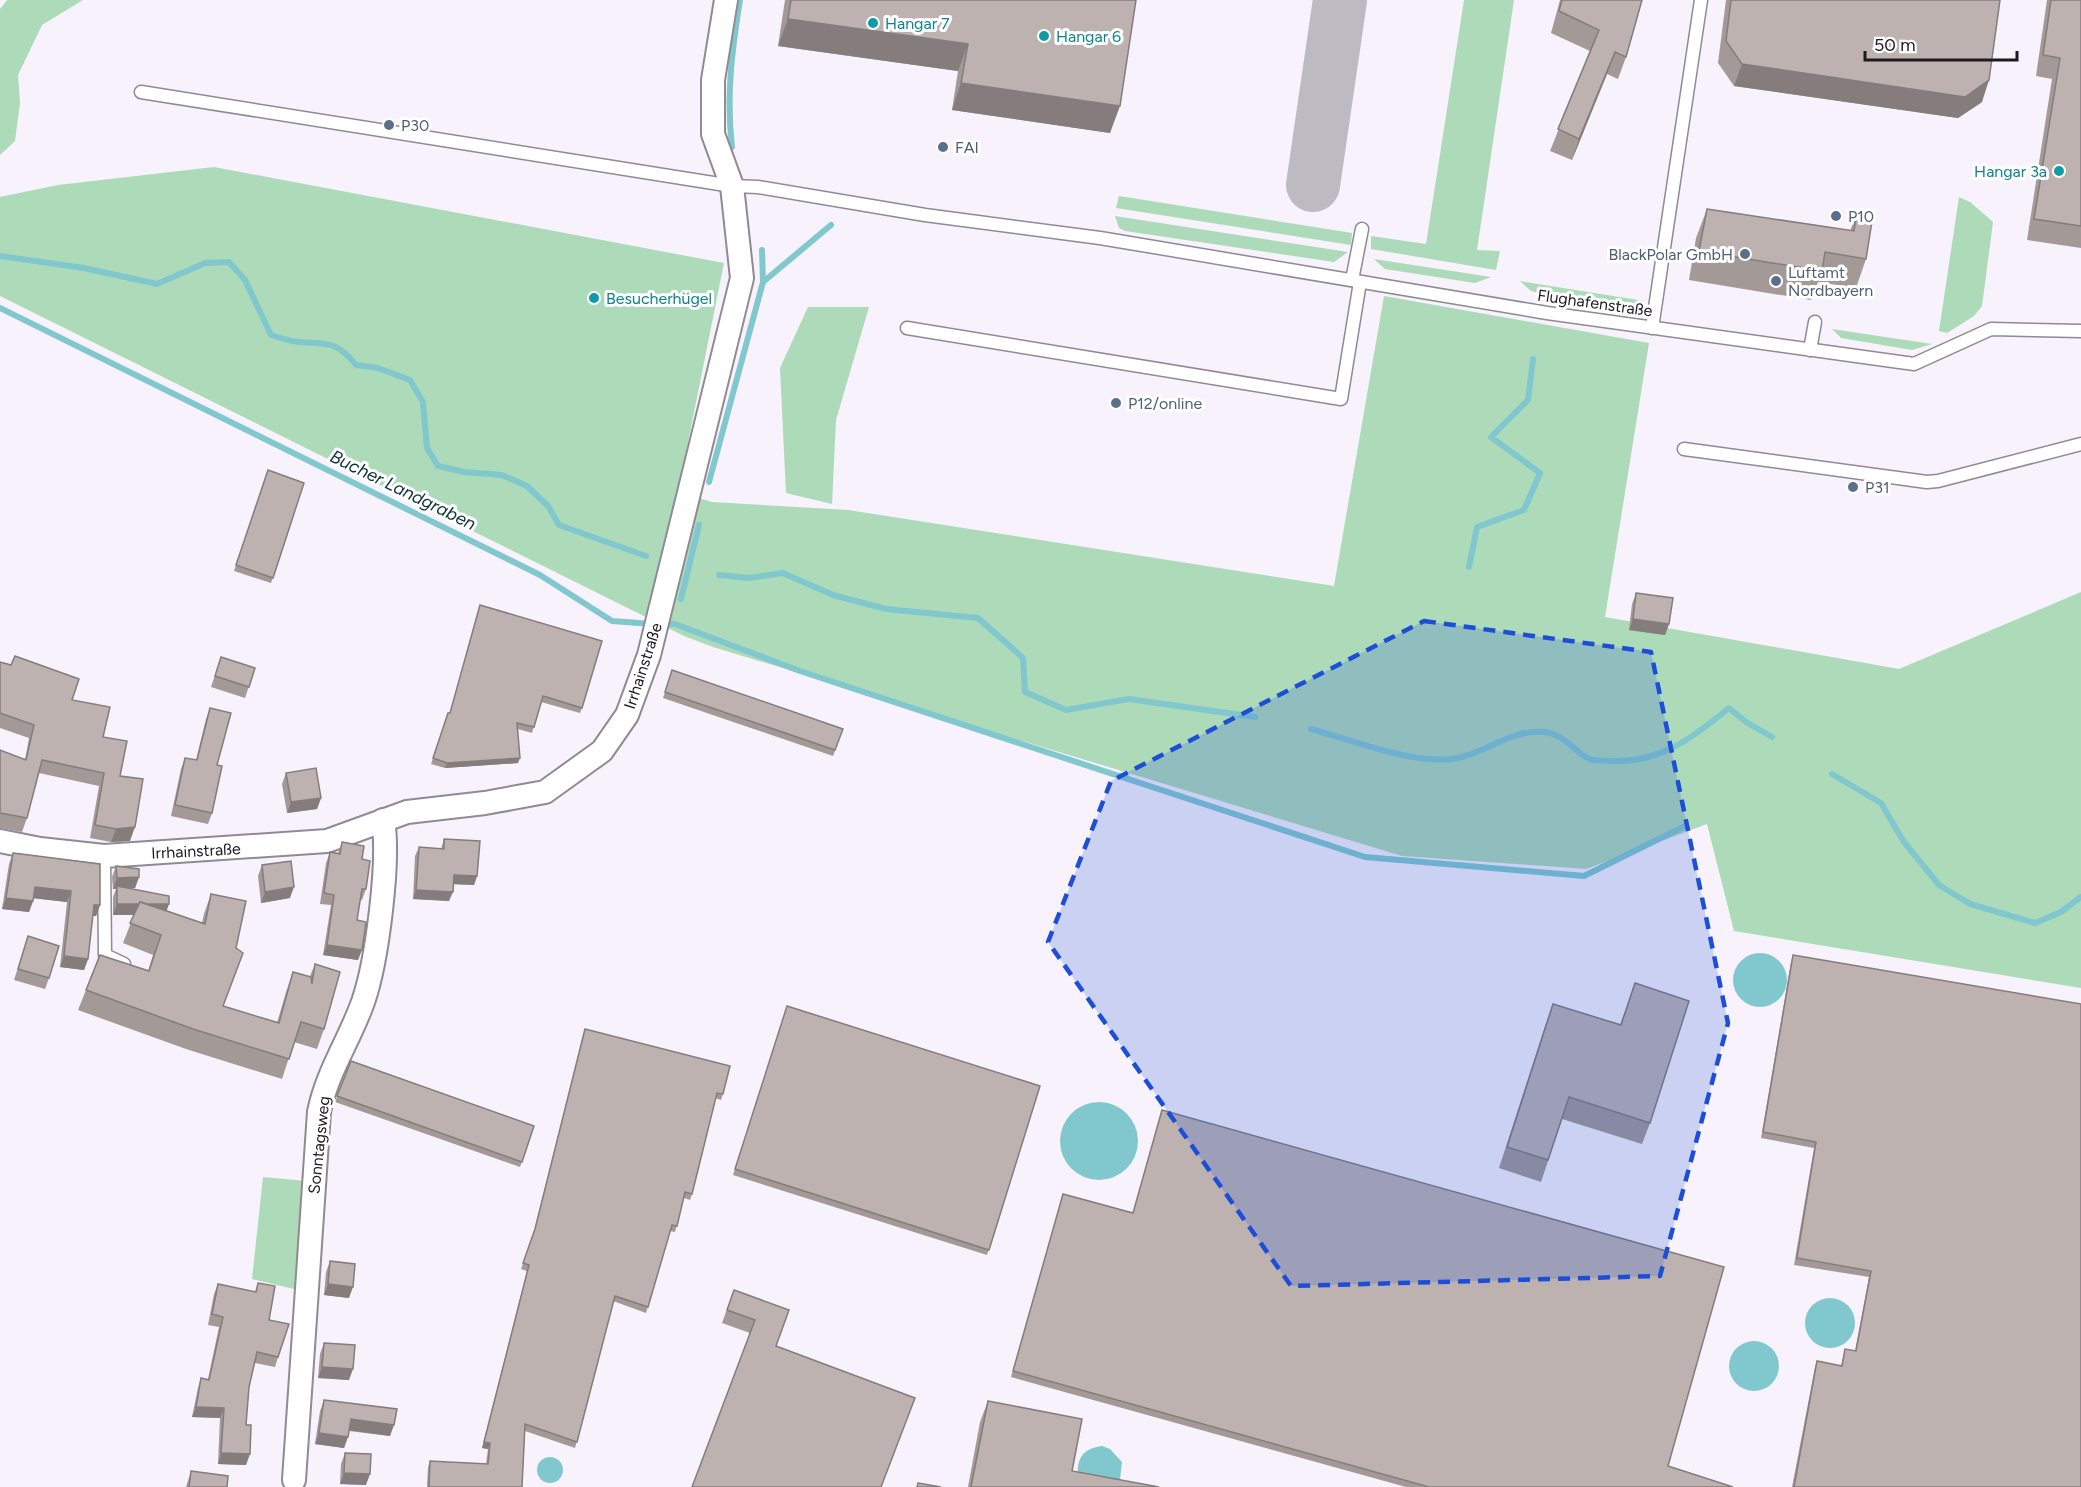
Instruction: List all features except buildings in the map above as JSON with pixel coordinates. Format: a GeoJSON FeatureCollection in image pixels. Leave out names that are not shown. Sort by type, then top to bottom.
{"type":"FeatureCollection","features":[{"type":"Feature","properties":{"kind":"street","name":"Irrhainstraße"},"geometry":{"type":"LineString","coordinates":[[0,841],[40,849],[104,856],[327,842],[407,812],[485,803],[545,792],[574,774],[602,751],[627,715],[653,640],[742,278],[732,186],[713,134],[713,80],[726,0]]}},
{"type":"Feature","properties":{"kind":"street","name":"Sonntagsweg"},"geometry":{"type":"LineString","coordinates":[[294,1480],[319,1112],[324,1089],[363,1001],[375,952],[387,839],[383,820]]}},
{"type":"Feature","properties":{"kind":"lane"},"geometry":{"type":"LineString","coordinates":[[1652,328],[1701,0]]}},
{"type":"Feature","properties":{"kind":"lane","name":"Flughafenstraße"},"geometry":{"type":"LineString","coordinates":[[141,92],[732,186],[758,187],[925,214],[1100,238],[1652,328],[1914,364],[1991,329],[2081,331]]}},
{"type":"Feature","properties":{"kind":"lane"},"geometry":{"type":"LineString","coordinates":[[907,328],[1341,399],[1362,230]]}},
{"type":"Feature","properties":{"kind":"lane"},"geometry":{"type":"LineString","coordinates":[[1810,350],[1815,322]]}},
{"type":"Feature","properties":{"kind":"lane"},"geometry":{"type":"LineString","coordinates":[[1684,449],[1927,482],[1948,479],[2081,444]]}},
{"type":"Feature","properties":{"kind":"lane"},"geometry":{"type":"LineString","coordinates":[[104,856],[105,955],[124,964]]}},
{"type":"Feature","properties":{"kind":"highlighted area"},"geometry":{"type":"Polygon","coordinates":[[[1424,621],[1651,652],[1728,1023],[1660,1276],[1291,1286],[1048,942],[1111,781],[1424,621]]]}},
{"type":"Feature","properties":{"kind":"green space"},"geometry":{"type":"Polygon","coordinates":[[[7,0],[83,0],[42,25],[18,75],[20,103],[15,141],[0,155],[0,9],[7,0]]]}},
{"type":"Feature","properties":{"kind":"green space"},"geometry":{"type":"Polygon","coordinates":[[[1464,0],[1514,0],[1477,250],[1500,251],[1496,270],[1371,249],[1371,236],[1426,244],[1464,0]]]}},
{"type":"Feature","properties":{"kind":"green space"},"geometry":{"type":"Polygon","coordinates":[[[214,167],[724,263],[678,492],[712,502],[848,510],[1334,586],[1384,296],[1649,343],[1605,617],[1899,669],[2081,592],[2081,988],[1734,931],[1707,824],[1586,869],[1402,856],[713,647],[684,636],[0,296],[0,197],[58,185],[214,167]]]}},
{"type":"Feature","properties":{"kind":"green space"},"geometry":{"type":"Polygon","coordinates":[[[1119,196],[1352,233],[1351,245],[1116,208],[1119,196]]]}},
{"type":"Feature","properties":{"kind":"green space"},"geometry":{"type":"Polygon","coordinates":[[[1959,197],[1970,202],[1993,222],[1982,306],[1974,316],[1947,333],[1939,331],[1959,197]]]}},
{"type":"Feature","properties":{"kind":"green space"},"geometry":{"type":"Polygon","coordinates":[[[1115,216],[1348,252],[1334,262],[1125,231],[1119,228],[1115,216]]]}},
{"type":"Feature","properties":{"kind":"green space"},"geometry":{"type":"Polygon","coordinates":[[[1374,259],[1491,277],[1475,283],[1385,269],[1374,259]]]}},
{"type":"Feature","properties":{"kind":"green space"},"geometry":{"type":"Polygon","coordinates":[[[1520,281],[1644,301],[1630,307],[1547,295],[1531,291],[1520,281]]]}},
{"type":"Feature","properties":{"kind":"green space"},"geometry":{"type":"Polygon","coordinates":[[[808,307],[869,307],[836,420],[832,504],[786,493],[780,368],[808,307]]]}},
{"type":"Feature","properties":{"kind":"green space"},"geometry":{"type":"Polygon","coordinates":[[[1832,329],[1932,344],[1912,350],[1841,338],[1832,329]]]}},
{"type":"Feature","properties":{"kind":"green space"},"geometry":{"type":"Polygon","coordinates":[[[263,1177],[306,1181],[298,1290],[252,1279],[263,1177]]]}},
{"type":"Feature","properties":{"kind":"water"},"geometry":{"type":"Polygon","coordinates":[[[1760,953],[1770,955],[1779,961],[1785,970],[1787,980],[1785,990],[1779,999],[1770,1005],[1760,1007],[1750,1005],[1741,999],[1735,990],[1733,980],[1735,970],[1741,961],[1750,955],[1760,953]]]}},
{"type":"Feature","properties":{"kind":"water"},"geometry":{"type":"Polygon","coordinates":[[[1099,1102],[1114,1105],[1127,1113],[1135,1126],[1138,1141],[1135,1156],[1127,1169],[1114,1177],[1099,1180],[1084,1177],[1071,1169],[1063,1156],[1060,1141],[1063,1126],[1071,1113],[1084,1105],[1099,1102]]]}},
{"type":"Feature","properties":{"kind":"water"},"geometry":{"type":"Polygon","coordinates":[[[1825,1298],[1835,1298],[1848,1305],[1855,1318],[1855,1328],[1848,1341],[1835,1348],[1825,1348],[1816,1344],[1809,1337],[1805,1328],[1805,1318],[1809,1309],[1816,1302],[1825,1298]]]}},
{"type":"Feature","properties":{"kind":"water"},"geometry":{"type":"Polygon","coordinates":[[[1749,1341],[1759,1341],[1772,1348],[1779,1361],[1779,1371],[1772,1384],[1759,1391],[1749,1391],[1740,1387],[1733,1380],[1729,1371],[1729,1361],[1733,1352],[1740,1345],[1749,1341]]]}},
{"type":"Feature","properties":{"kind":"water"},"geometry":{"type":"Polygon","coordinates":[[[1102,1446],[1110,1449],[1122,1462],[1120,1480],[1114,1486],[1078,1476],[1078,1464],[1082,1455],[1090,1449],[1102,1446]]]}},
{"type":"Feature","properties":{"kind":"water"},"geometry":{"type":"Polygon","coordinates":[[[550,1457],[559,1461],[563,1470],[559,1479],[550,1483],[541,1479],[537,1470],[541,1461],[550,1457]]]}},
{"type":"Feature","properties":{"kind":"waterway"},"geometry":{"type":"LineString","coordinates":[[732,147],[731,73],[740,0]]}},
{"type":"Feature","properties":{"kind":"waterway"},"geometry":{"type":"LineString","coordinates":[[709,482],[763,282],[831,225]]}},
{"type":"Feature","properties":{"kind":"waterway"},"geometry":{"type":"LineString","coordinates":[[762,250],[763,282]]}},
{"type":"Feature","properties":{"kind":"waterway"},"geometry":{"type":"LineString","coordinates":[[0,256],[84,268],[157,284],[205,263],[229,262],[245,280],[271,335],[295,342],[337,347],[356,365],[378,368],[410,380],[423,402],[427,448],[438,466],[464,472],[502,475],[527,486],[548,506],[559,525],[646,556]]}},
{"type":"Feature","properties":{"kind":"waterway","name":"Bucher Landgraben"},"geometry":{"type":"LineString","coordinates":[[0,308],[540,575],[612,621],[652,624]]}},
{"type":"Feature","properties":{"kind":"waterway"},"geometry":{"type":"LineString","coordinates":[[1469,567],[1477,527],[1524,510],[1540,473],[1491,437],[1528,400],[1533,359]]}},
{"type":"Feature","properties":{"kind":"waterway"},"geometry":{"type":"LineString","coordinates":[[681,599],[699,525]]}},
{"type":"Feature","properties":{"kind":"waterway"},"geometry":{"type":"LineString","coordinates":[[719,575],[749,578],[783,573],[833,595],[886,609],[978,618],[1023,658],[1025,692],[1066,710],[1129,699],[1255,717]]}},
{"type":"Feature","properties":{"kind":"waterway"},"geometry":{"type":"LineString","coordinates":[[663,624],[675,624],[800,671],[1365,857],[1584,876],[1685,826]]}},
{"type":"Feature","properties":{"kind":"waterway"},"geometry":{"type":"LineString","coordinates":[[1311,729],[1386,751],[1426,759],[1462,757],[1512,737],[1544,732],[1558,736],[1592,760],[1613,761],[1646,758],[1661,753],[1703,729],[1729,708],[1746,722],[1772,737]]}},
{"type":"Feature","properties":{"kind":"waterway"},"geometry":{"type":"LineString","coordinates":[[1832,774],[1881,803],[1904,842],[1939,885],[1970,904],[2035,923],[2061,912],[2081,897]]}},
{"type":"Feature","properties":{"kind":"taxiway"},"geometry":{"type":"LineString","coordinates":[[1313,185],[1340,0]]}},
{"type":"Feature","properties":{"kind":"place","name":"Hangar 7"},"geometry":{"type":"Point","coordinates":[873,23]}},
{"type":"Feature","properties":{"kind":"place","name":"Hangar 6"},"geometry":{"type":"Point","coordinates":[1044,36]}},
{"type":"Feature","properties":{"kind":"place","name":"P30"},"geometry":{"type":"Point","coordinates":[389,125]}},
{"type":"Feature","properties":{"kind":"place","name":"FAI"},"geometry":{"type":"Point","coordinates":[943,147]}},
{"type":"Feature","properties":{"kind":"place","name":"Hangar 3a"},"geometry":{"type":"Point","coordinates":[2059,171]}},
{"type":"Feature","properties":{"kind":"place","name":"P10"},"geometry":{"type":"Point","coordinates":[1836,216]}},
{"type":"Feature","properties":{"kind":"place","name":"BlackPolar GmbH"},"geometry":{"type":"Point","coordinates":[1745,254]}},
{"type":"Feature","properties":{"kind":"place","name":"Luftamt Nordbayern"},"geometry":{"type":"Point","coordinates":[1776,281]}},
{"type":"Feature","properties":{"kind":"place","name":"Besucherhügel"},"geometry":{"type":"Point","coordinates":[594,298]}},
{"type":"Feature","properties":{"kind":"place","name":"P12/online"},"geometry":{"type":"Point","coordinates":[1116,403]}},
{"type":"Feature","properties":{"kind":"place","name":"P31"},"geometry":{"type":"Point","coordinates":[1853,487]}}]}
